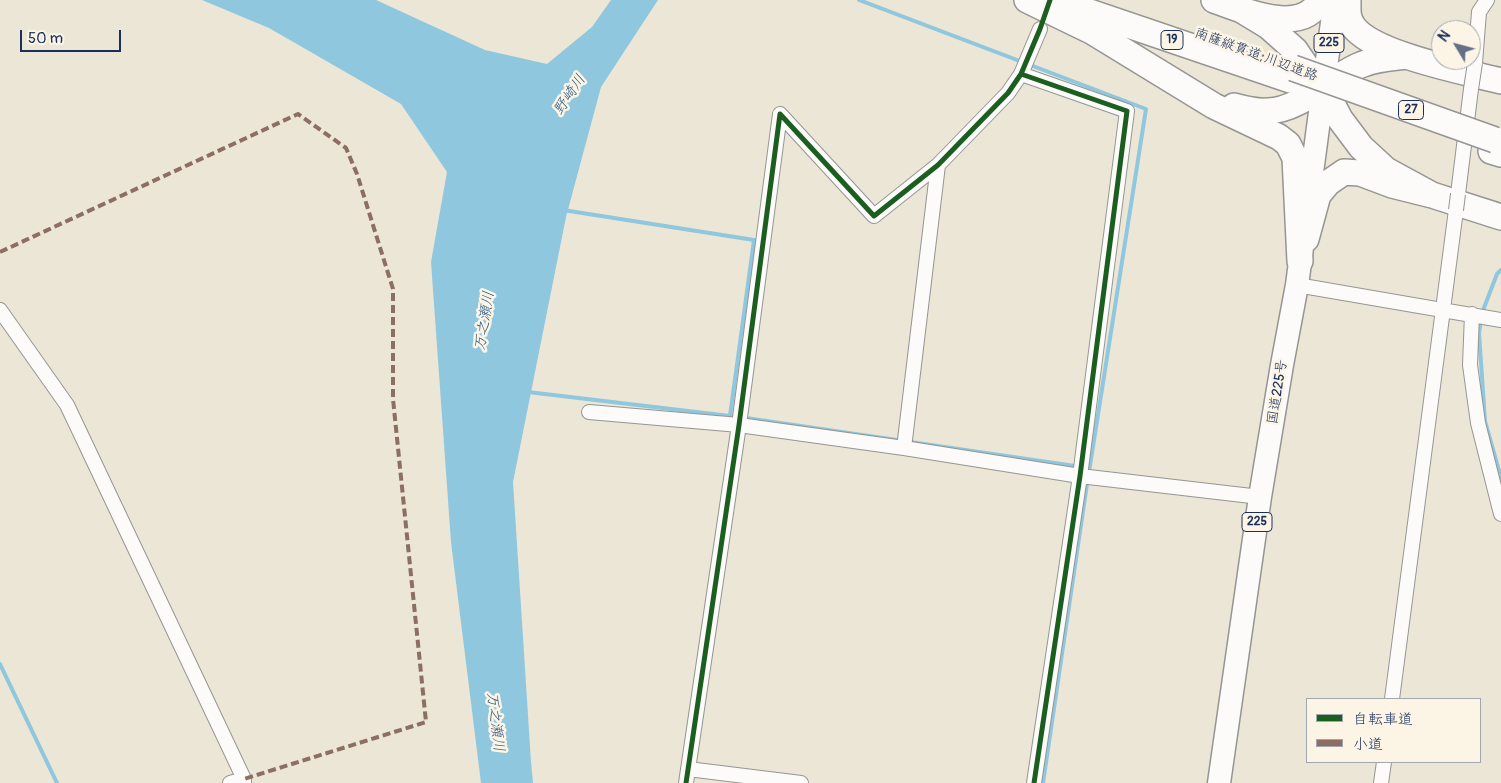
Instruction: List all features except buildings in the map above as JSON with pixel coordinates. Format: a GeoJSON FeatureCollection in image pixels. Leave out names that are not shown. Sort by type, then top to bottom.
{"type":"FeatureCollection","features":[{"type":"Feature","properties":{"kind":"highway","name":"19"},"geometry":{"type":"LineString","coordinates":[[1027,0],[1093,32],[1214,106],[1279,137],[1288,144],[1295,158],[1299,273]]}},
{"type":"Feature","properties":{"kind":"highway","name":"南薩縦貫道;川辺道路"},"geometry":{"type":"LineString","coordinates":[[1055,0],[1291,74]]}},
{"type":"Feature","properties":{"kind":"highway","name":"南薩縦貫道;川辺道路"},"geometry":{"type":"LineString","coordinates":[[1100,0],[1325,86]]}},
{"type":"Feature","properties":{"kind":"highway"},"geometry":{"type":"LineString","coordinates":[[1214,0],[1240,9],[1281,19],[1295,19],[1309,14],[1318,5],[1320,0]]}},
{"type":"Feature","properties":{"kind":"highway","name":"国道225号"},"geometry":{"type":"LineString","coordinates":[[1219,783],[1260,497],[1299,273],[1335,0]]}},
{"type":"Feature","properties":{"kind":"highway"},"geometry":{"type":"LineString","coordinates":[[1348,0],[1348,15],[1353,27],[1368,40],[1407,56],[1501,81]]}},
{"type":"Feature","properties":{"kind":"highway"},"geometry":{"type":"LineString","coordinates":[[1240,9],[1268,26],[1295,50],[1310,72],[1325,86],[1340,119],[1361,147],[1386,170],[1432,195]]}},
{"type":"Feature","properties":{"kind":"highway"},"geometry":{"type":"LineString","coordinates":[[1325,86],[1358,66],[1377,60],[1407,56]]}},
{"type":"Feature","properties":{"kind":"highway","name":"19"},"geometry":{"type":"LineString","coordinates":[[1182,86],[1227,104],[1252,111],[1286,108],[1325,86]]}},
{"type":"Feature","properties":{"kind":"highway","name":"27"},"geometry":{"type":"LineString","coordinates":[[1325,86],[1497,147]]}},
{"type":"Feature","properties":{"kind":"highway"},"geometry":{"type":"LineString","coordinates":[[1299,273],[1318,195],[1328,183],[1344,172],[1360,173],[1392,185],[1432,195],[1501,217]]}},
{"type":"Feature","properties":{"kind":"street"},"geometry":{"type":"LineString","coordinates":[[1392,698],[1475,63],[1479,12],[1487,0]]}},
{"type":"Feature","properties":{"kind":"street"},"geometry":{"type":"LineString","coordinates":[[801,783],[687,776],[739,425],[780,114],[874,216],[938,165],[1008,93],[1021,74],[1040,28]]}},
{"type":"Feature","properties":{"kind":"street"},"geometry":{"type":"LineString","coordinates":[[1021,74],[1127,112],[1080,476],[1034,783]]}},
{"type":"Feature","properties":{"kind":"street"},"geometry":{"type":"LineString","coordinates":[[905,443],[938,165]]}},
{"type":"Feature","properties":{"kind":"street"},"geometry":{"type":"LineString","coordinates":[[1299,273],[1443,310],[1501,320]]}},
{"type":"Feature","properties":{"kind":"street"},"geometry":{"type":"LineString","coordinates":[[0,310],[67,405],[244,781],[230,783]]}},
{"type":"Feature","properties":{"kind":"street"},"geometry":{"type":"LineString","coordinates":[[1479,316],[1470,365],[1478,423],[1501,514]]}},
{"type":"Feature","properties":{"kind":"street"},"geometry":{"type":"LineString","coordinates":[[588,412],[739,425],[905,443],[1080,476],[1260,497]]}},
{"type":"Feature","properties":{"kind":"street"},"geometry":{"type":"LineString","coordinates":[[1381,783],[1384,763]]}},
{"type":"Feature","properties":{"kind":"water"},"geometry":{"type":"Polygon","coordinates":[[[202,0],[376,0],[485,50],[547,64],[592,27],[611,0],[658,0],[601,87],[566,217],[513,482],[533,783],[481,783],[451,542],[431,262],[447,172],[401,104],[269,28],[202,0]]]}},
{"type":"Feature","properties":{"kind":"waterway"},"geometry":{"type":"LineString","coordinates":[[859,0],[1146,109],[1089,472]]}},
{"type":"Feature","properties":{"kind":"waterway"},"geometry":{"type":"LineString","coordinates":[[563,210],[754,240],[730,416],[736,417]]}},
{"type":"Feature","properties":{"kind":"waterway"},"geometry":{"type":"LineString","coordinates":[[1482,313],[1497,274],[1501,270]]}},
{"type":"Feature","properties":{"kind":"waterway"},"geometry":{"type":"LineString","coordinates":[[1481,320],[1479,333],[1485,421],[1501,478]]}},
{"type":"Feature","properties":{"kind":"waterway"},"geometry":{"type":"LineString","coordinates":[[528,392],[730,416]]}},
{"type":"Feature","properties":{"kind":"waterway"},"geometry":{"type":"LineString","coordinates":[[746,418],[1075,466]]}},
{"type":"Feature","properties":{"kind":"waterway"},"geometry":{"type":"LineString","coordinates":[[1043,783],[1087,484]]}},
{"type":"Feature","properties":{"kind":"waterway"},"geometry":{"type":"LineString","coordinates":[[0,664],[57,783]]}},
{"type":"Feature","properties":{"kind":"marked path"},"geometry":{"type":"LineString","coordinates":[[0,252],[298,114],[346,148],[357,174],[393,289],[393,399],[426,722],[244,779]]}},
{"type":"Feature","properties":{"kind":"cycle path"},"geometry":{"type":"LineString","coordinates":[[686,783],[739,425],[780,114],[874,216],[938,165],[1008,93],[1021,74],[1050,0]]}},
{"type":"Feature","properties":{"kind":"cycle path"},"geometry":{"type":"LineString","coordinates":[[1021,74],[1127,111],[1080,476],[1034,783]]}},
{"type":"Feature","properties":{"kind":"water label","name":"野崎川"},"geometry":{"type":"Point","coordinates":[570,95]}},
{"type":"Feature","properties":{"kind":"water label","name":"万之瀬川"},"geometry":{"type":"Point","coordinates":[485,321]}},
{"type":"Feature","properties":{"kind":"water label","name":"万之瀬川"},"geometry":{"type":"Point","coordinates":[495,722]}}]}
